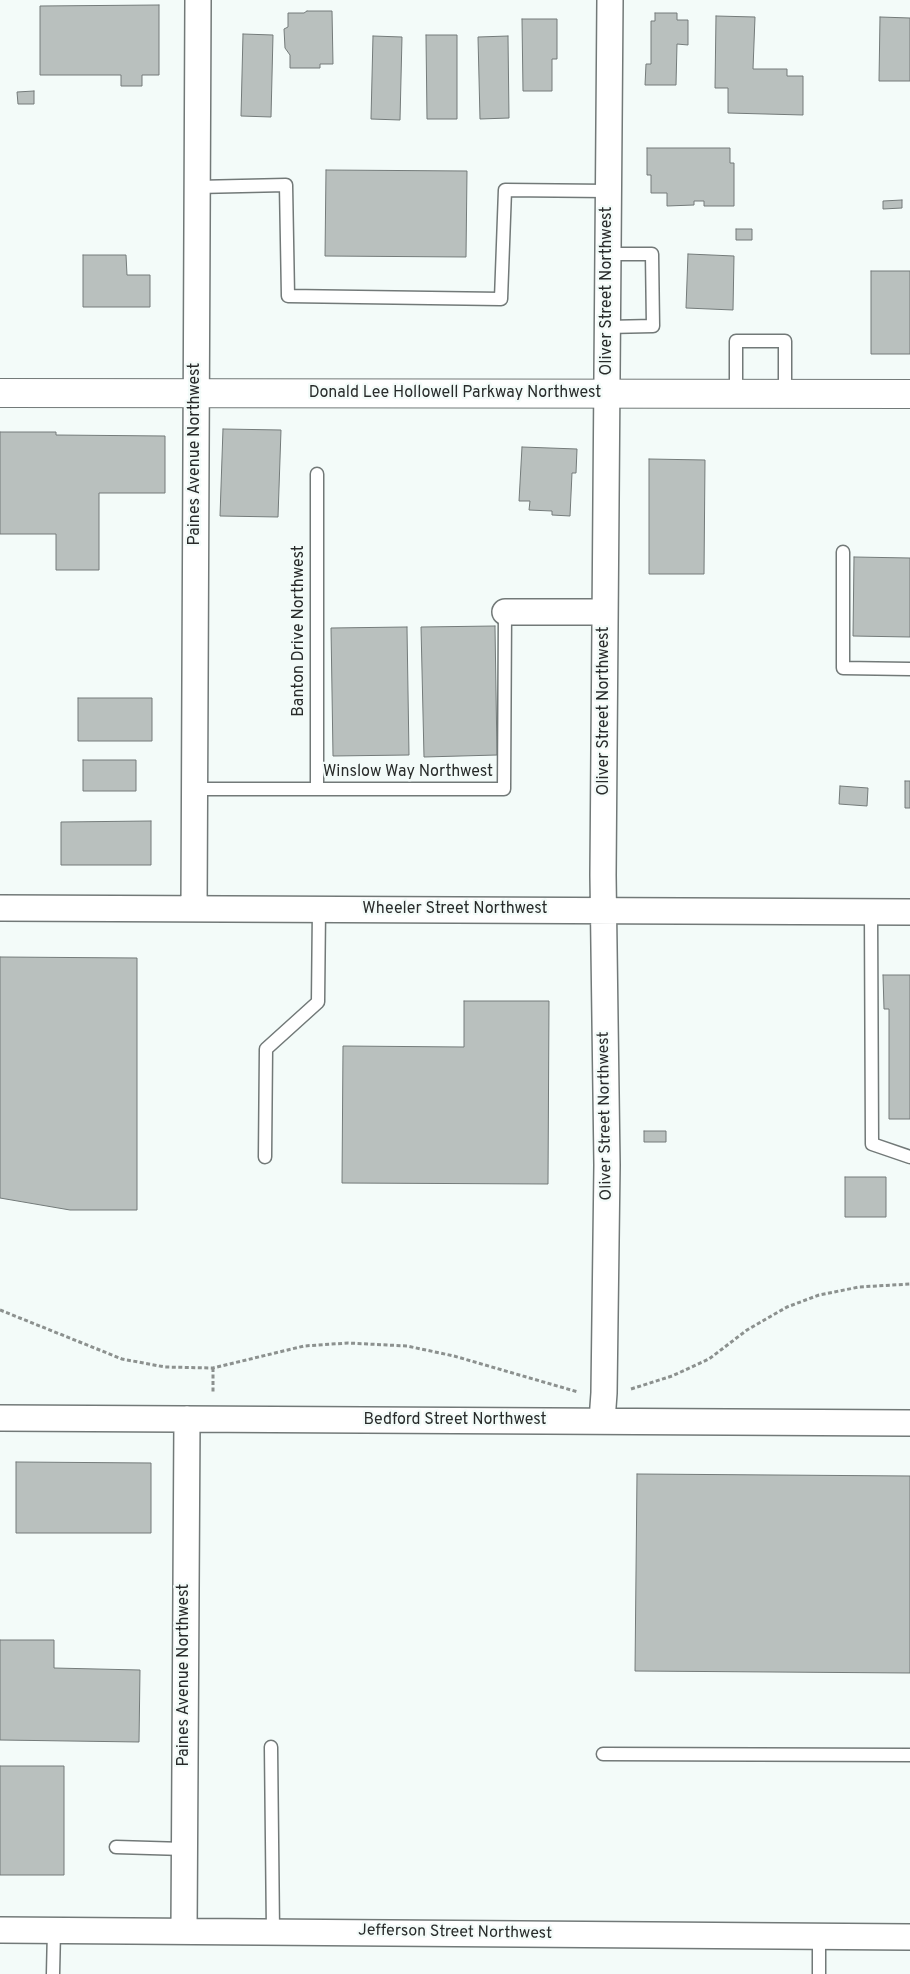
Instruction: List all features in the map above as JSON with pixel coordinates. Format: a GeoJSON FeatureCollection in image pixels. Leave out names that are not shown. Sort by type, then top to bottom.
{"type":"FeatureCollection","features":[{"type":"Feature","properties":{"kind":"main road","name":"Donald Lee Hollowell Parkway Northwest"},"geometry":{"type":"LineString","coordinates":[[0,393],[910,394]]}},
{"type":"Feature","properties":{"kind":"street","name":"Paines Avenue Northwest"},"geometry":{"type":"LineString","coordinates":[[194,909],[198,0]]}},
{"type":"Feature","properties":{"kind":"street","name":"Oliver Street Northwest"},"geometry":{"type":"LineString","coordinates":[[602,1421],[607,1175],[603,910],[610,0]]}},
{"type":"Feature","properties":{"kind":"street"},"geometry":{"type":"LineString","coordinates":[[505,612],[605,612]]}},
{"type":"Feature","properties":{"kind":"street","name":"Wheeler Street Northwest"},"geometry":{"type":"LineString","coordinates":[[0,908],[910,912]]}},
{"type":"Feature","properties":{"kind":"street","name":"Bedford Street Northwest"},"geometry":{"type":"LineString","coordinates":[[0,1418],[910,1424]]}},
{"type":"Feature","properties":{"kind":"street","name":"Paines Avenue Northwest"},"geometry":{"type":"LineString","coordinates":[[184,1931],[187,1419]]}},
{"type":"Feature","properties":{"kind":"street","name":"Jefferson Street Northwest"},"geometry":{"type":"LineString","coordinates":[[0,1930],[910,1937]]}},
{"type":"Feature","properties":{"kind":"lane"},"geometry":{"type":"LineString","coordinates":[[197,187],[286,185],[288,296],[492,299],[502,299],[505,190],[608,191]]}},
{"type":"Feature","properties":{"kind":"lane"},"geometry":{"type":"LineString","coordinates":[[607,328],[653,326],[652,254],[608,254]]}},
{"type":"Feature","properties":{"kind":"lane"},"geometry":{"type":"LineString","coordinates":[[736,394],[736,341],[785,341],[785,394]]}},
{"type":"Feature","properties":{"kind":"lane","name":"Banton Drive Northwest"},"geometry":{"type":"LineString","coordinates":[[316,788],[317,474]]}},
{"type":"Feature","properties":{"kind":"lane"},"geometry":{"type":"LineString","coordinates":[[843,552],[843,668],[910,669]]}},
{"type":"Feature","properties":{"kind":"lane","name":"Winslow Way Northwest"},"geometry":{"type":"LineString","coordinates":[[194,788],[504,789],[505,612]]}},
{"type":"Feature","properties":{"kind":"lane"},"geometry":{"type":"LineString","coordinates":[[265,1157],[266,1049],[318,1002],[319,909]]}},
{"type":"Feature","properties":{"kind":"lane"},"geometry":{"type":"LineString","coordinates":[[871,912],[872,1144],[910,1157]]}},
{"type":"Feature","properties":{"kind":"lane"},"geometry":{"type":"LineString","coordinates":[[270,1748],[273,1932]]}},
{"type":"Feature","properties":{"kind":"lane"},"geometry":{"type":"LineString","coordinates":[[603,1754],[910,1755]]}},
{"type":"Feature","properties":{"kind":"lane"},"geometry":{"type":"LineString","coordinates":[[116,1847],[184,1849]]}},
{"type":"Feature","properties":{"kind":"lane"},"geometry":{"type":"LineString","coordinates":[[53,1974],[54,1930]]}},
{"type":"Feature","properties":{"kind":"lane"},"geometry":{"type":"LineString","coordinates":[[819,1974],[820,1936]]}},
{"type":"Feature","properties":{"kind":"path"},"geometry":{"type":"LineString","coordinates":[[629,1389],[672,1376],[709,1359],[747,1330],[788,1307],[819,1295],[859,1287],[910,1284]]}},
{"type":"Feature","properties":{"kind":"path"},"geometry":{"type":"LineString","coordinates":[[0,1310],[122,1359],[165,1367],[213,1368],[304,1346],[348,1342],[406,1346],[454,1356],[580,1392]]}},
{"type":"Feature","properties":{"kind":"path"},"geometry":{"type":"LineString","coordinates":[[213,1368],[213,1394]]}},
{"type":"Feature","properties":{"kind":"building"},"geometry":{"type":"Polygon","coordinates":[[[159,5],[159,75],[142,75],[142,86],[121,86],[121,75],[40,75],[40,6],[159,5]]]}},
{"type":"Feature","properties":{"kind":"building"},"geometry":{"type":"Polygon","coordinates":[[[307,11],[332,11],[333,64],[320,64],[320,68],[290,68],[290,55],[285,48],[284,29],[288,27],[288,13],[304,13],[307,11]]]}},
{"type":"Feature","properties":{"kind":"building"},"geometry":{"type":"Polygon","coordinates":[[[655,13],[677,13],[677,20],[688,20],[688,45],[677,44],[676,85],[645,85],[646,64],[651,64],[651,21],[655,21],[655,13]]]}},
{"type":"Feature","properties":{"kind":"building"},"geometry":{"type":"Polygon","coordinates":[[[716,16],[755,17],[753,69],[787,69],[787,76],[803,76],[803,115],[728,113],[728,88],[715,88],[716,16]]]}},
{"type":"Feature","properties":{"kind":"building"},"geometry":{"type":"Polygon","coordinates":[[[880,17],[910,18],[910,81],[879,81],[880,17]]]}},
{"type":"Feature","properties":{"kind":"building"},"geometry":{"type":"Polygon","coordinates":[[[522,19],[557,19],[557,59],[552,59],[552,91],[523,91],[522,19]]]}},
{"type":"Feature","properties":{"kind":"building"},"geometry":{"type":"Polygon","coordinates":[[[243,34],[273,35],[271,117],[241,116],[243,34]]]}},
{"type":"Feature","properties":{"kind":"building"},"geometry":{"type":"Polygon","coordinates":[[[426,35],[457,35],[457,119],[427,119],[426,35]]]}},
{"type":"Feature","properties":{"kind":"building"},"geometry":{"type":"Polygon","coordinates":[[[373,36],[402,37],[400,120],[371,119],[373,36]]]}},
{"type":"Feature","properties":{"kind":"building"},"geometry":{"type":"Polygon","coordinates":[[[508,36],[509,118],[480,119],[478,37],[508,36]]]}},
{"type":"Feature","properties":{"kind":"building"},"geometry":{"type":"Polygon","coordinates":[[[34,91],[34,104],[18,104],[17,92],[34,91]]]}},
{"type":"Feature","properties":{"kind":"building"},"geometry":{"type":"Polygon","coordinates":[[[647,148],[730,148],[730,163],[734,163],[734,206],[704,206],[704,201],[694,201],[694,205],[667,206],[667,193],[651,193],[651,175],[647,175],[647,148]]]}},
{"type":"Feature","properties":{"kind":"building"},"geometry":{"type":"Polygon","coordinates":[[[326,170],[467,171],[466,257],[325,256],[326,170]]]}},
{"type":"Feature","properties":{"kind":"building"},"geometry":{"type":"Polygon","coordinates":[[[902,200],[902,208],[883,209],[883,201],[902,200]]]}},
{"type":"Feature","properties":{"kind":"building"},"geometry":{"type":"Polygon","coordinates":[[[736,229],[752,229],[752,240],[736,240],[736,229]]]}},
{"type":"Feature","properties":{"kind":"building"},"geometry":{"type":"Polygon","coordinates":[[[688,254],[734,256],[733,310],[686,308],[688,254]]]}},
{"type":"Feature","properties":{"kind":"building"},"geometry":{"type":"Polygon","coordinates":[[[83,255],[126,255],[127,275],[150,275],[150,307],[83,307],[83,255]]]}},
{"type":"Feature","properties":{"kind":"building"},"geometry":{"type":"Polygon","coordinates":[[[871,271],[910,271],[910,354],[871,354],[871,271]]]}},
{"type":"Feature","properties":{"kind":"building"},"geometry":{"type":"Polygon","coordinates":[[[223,429],[281,430],[278,517],[220,516],[223,429]]]}},
{"type":"Feature","properties":{"kind":"building"},"geometry":{"type":"Polygon","coordinates":[[[0,432],[56,432],[56,435],[165,436],[165,493],[99,493],[99,570],[56,570],[56,534],[0,534],[0,432]]]}},
{"type":"Feature","properties":{"kind":"building"},"geometry":{"type":"Polygon","coordinates":[[[522,447],[577,449],[576,473],[572,473],[570,516],[552,515],[552,511],[529,510],[530,501],[519,501],[522,447]]]}},
{"type":"Feature","properties":{"kind":"building"},"geometry":{"type":"Polygon","coordinates":[[[649,459],[705,460],[704,574],[649,574],[649,459]]]}},
{"type":"Feature","properties":{"kind":"building"},"geometry":{"type":"Polygon","coordinates":[[[854,557],[910,558],[910,637],[853,636],[854,557]]]}},
{"type":"Feature","properties":{"kind":"building"},"geometry":{"type":"Polygon","coordinates":[[[495,626],[497,755],[424,757],[421,627],[495,626]]]}},
{"type":"Feature","properties":{"kind":"building"},"geometry":{"type":"Polygon","coordinates":[[[407,627],[409,755],[333,756],[331,628],[407,627]]]}},
{"type":"Feature","properties":{"kind":"building"},"geometry":{"type":"Polygon","coordinates":[[[78,698],[152,698],[152,741],[78,741],[78,698]]]}},
{"type":"Feature","properties":{"kind":"building"},"geometry":{"type":"Polygon","coordinates":[[[83,760],[136,760],[136,791],[83,791],[83,760]]]}},
{"type":"Feature","properties":{"kind":"building"},"geometry":{"type":"Polygon","coordinates":[[[905,781],[910,781],[910,808],[905,808],[905,781]]]}},
{"type":"Feature","properties":{"kind":"building"},"geometry":{"type":"Polygon","coordinates":[[[840,786],[868,788],[867,806],[839,804],[840,786]]]}},
{"type":"Feature","properties":{"kind":"building"},"geometry":{"type":"Polygon","coordinates":[[[151,821],[151,865],[61,865],[61,822],[151,821]]]}},
{"type":"Feature","properties":{"kind":"building"},"geometry":{"type":"Polygon","coordinates":[[[0,957],[137,958],[137,1210],[70,1210],[0,1198],[0,957]]]}},
{"type":"Feature","properties":{"kind":"building"},"geometry":{"type":"Polygon","coordinates":[[[883,975],[910,975],[910,1119],[889,1119],[889,1009],[884,1009],[883,975]]]}},
{"type":"Feature","properties":{"kind":"building"},"geometry":{"type":"Polygon","coordinates":[[[464,1001],[549,1001],[548,1184],[342,1183],[343,1046],[464,1047],[464,1001]]]}},
{"type":"Feature","properties":{"kind":"building"},"geometry":{"type":"Polygon","coordinates":[[[644,1131],[666,1131],[666,1142],[644,1142],[644,1131]]]}},
{"type":"Feature","properties":{"kind":"building"},"geometry":{"type":"Polygon","coordinates":[[[845,1177],[886,1177],[886,1217],[845,1217],[845,1177]]]}},
{"type":"Feature","properties":{"kind":"building"},"geometry":{"type":"Polygon","coordinates":[[[16,1462],[151,1463],[151,1533],[16,1533],[16,1462]]]}},
{"type":"Feature","properties":{"kind":"building"},"geometry":{"type":"Polygon","coordinates":[[[637,1474],[910,1476],[910,1673],[635,1671],[637,1474]]]}},
{"type":"Feature","properties":{"kind":"building"},"geometry":{"type":"Polygon","coordinates":[[[0,1640],[54,1640],[54,1668],[140,1670],[139,1742],[0,1740],[0,1640]]]}},
{"type":"Feature","properties":{"kind":"building"},"geometry":{"type":"Polygon","coordinates":[[[0,1766],[64,1766],[64,1875],[0,1875],[0,1766]]]}}]}
